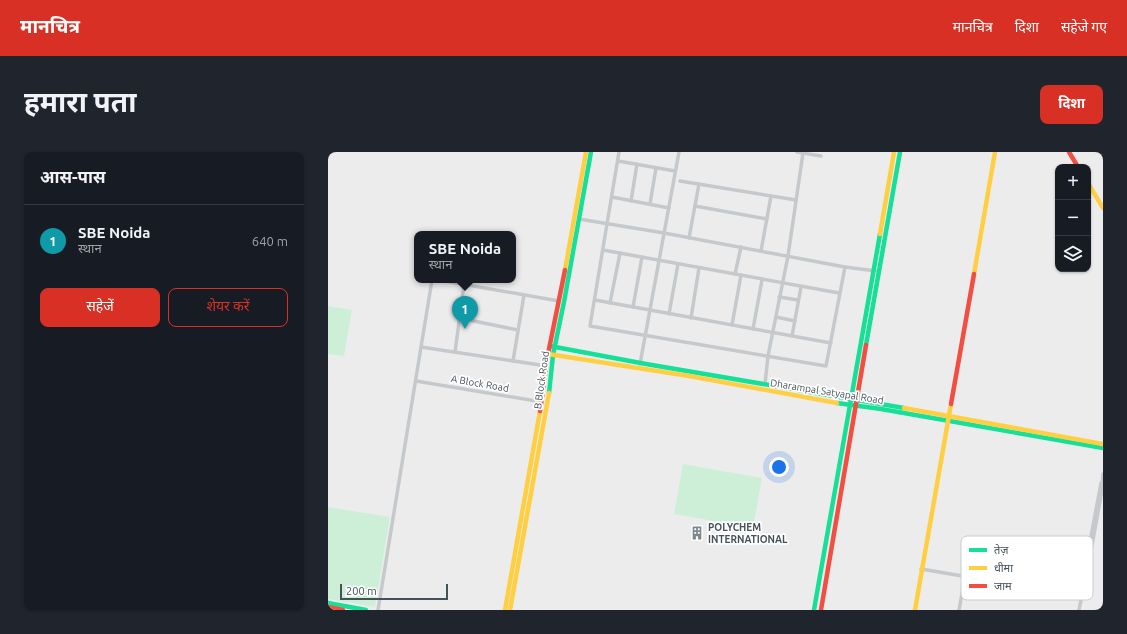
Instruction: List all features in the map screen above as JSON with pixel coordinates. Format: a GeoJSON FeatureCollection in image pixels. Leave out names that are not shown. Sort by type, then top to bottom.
{"type":"FeatureCollection","features":[{"type":"Feature","properties":{"kind":"street","name":"B Block Road"},"geometry":{"type":"LineString","coordinates":[[553,347],[586,152]]}},
{"type":"Feature","properties":{"kind":"street","name":"B Block Road"},"geometry":{"type":"LineString","coordinates":[[505,610],[547,366],[553,347],[591,152]]}},
{"type":"Feature","properties":{"kind":"street"},"geometry":{"type":"LineString","coordinates":[[619,152],[590,326],[826,366],[844,267]]}},
{"type":"Feature","properties":{"kind":"street"},"geometry":{"type":"LineString","coordinates":[[640,364],[679,152]]}},
{"type":"Feature","properties":{"kind":"street"},"geometry":{"type":"LineString","coordinates":[[797,152],[821,156]]}},
{"type":"Feature","properties":{"kind":"street"},"geometry":{"type":"LineString","coordinates":[[814,610],[853,406],[857,399],[894,152]]}},
{"type":"Feature","properties":{"kind":"street"},"geometry":{"type":"LineString","coordinates":[[821,610],[836,532],[853,406],[851,399],[900,152]]}},
{"type":"Feature","properties":{"kind":"street"},"geometry":{"type":"LineString","coordinates":[[914,610],[995,152]]}},
{"type":"Feature","properties":{"kind":"street"},"geometry":{"type":"LineString","coordinates":[[1069,152],[1076,164]]}},
{"type":"Feature","properties":{"kind":"street"},"geometry":{"type":"LineString","coordinates":[[1099,152],[1103,154]]}},
{"type":"Feature","properties":{"kind":"street"},"geometry":{"type":"LineString","coordinates":[[765,384],[768,356],[788,256],[803,153]]}},
{"type":"Feature","properties":{"kind":"street"},"geometry":{"type":"LineString","coordinates":[[618,161],[675,171]]}},
{"type":"Feature","properties":{"kind":"street"},"geometry":{"type":"LineString","coordinates":[[631,201],[637,164]]}},
{"type":"Feature","properties":{"kind":"street"},"geometry":{"type":"LineString","coordinates":[[650,204],[656,168]]}},
{"type":"Feature","properties":{"kind":"street"},"geometry":{"type":"LineString","coordinates":[[680,181],[796,200]]}},
{"type":"Feature","properties":{"kind":"street"},"geometry":{"type":"LineString","coordinates":[[689,238],[699,184]]}},
{"type":"Feature","properties":{"kind":"street"},"geometry":{"type":"LineString","coordinates":[[1091,188],[1103,208]]}},
{"type":"Feature","properties":{"kind":"street"},"geometry":{"type":"LineString","coordinates":[[761,251],[771,196]]}},
{"type":"Feature","properties":{"kind":"street"},"geometry":{"type":"LineString","coordinates":[[612,197],[669,208]]}},
{"type":"Feature","properties":{"kind":"street"},"geometry":{"type":"LineString","coordinates":[[695,206],[767,219]]}},
{"type":"Feature","properties":{"kind":"street"},"geometry":{"type":"LineString","coordinates":[[579,219],[664,233],[844,267],[876,271]]}},
{"type":"Feature","properties":{"kind":"street"},"geometry":{"type":"LineString","coordinates":[[735,274],[741,247]]}},
{"type":"Feature","properties":{"kind":"street"},"geometry":{"type":"LineString","coordinates":[[603,250],[839,293]]}},
{"type":"Feature","properties":{"kind":"street"},"geometry":{"type":"LineString","coordinates":[[610,303],[620,253]]}},
{"type":"Feature","properties":{"kind":"street"},"geometry":{"type":"LineString","coordinates":[[633,307],[642,257]]}},
{"type":"Feature","properties":{"kind":"street"},"geometry":{"type":"LineString","coordinates":[[669,314],[678,264]]}},
{"type":"Feature","properties":{"kind":"street"},"geometry":{"type":"LineString","coordinates":[[690,318],[699,268]]}},
{"type":"Feature","properties":{"kind":"street"},"geometry":{"type":"LineString","coordinates":[[732,325],[740,275]]}},
{"type":"Feature","properties":{"kind":"street"},"geometry":{"type":"LineString","coordinates":[[754,329],[762,280]]}},
{"type":"Feature","properties":{"kind":"street"},"geometry":{"type":"LineString","coordinates":[[378,610],[432,283]]}},
{"type":"Feature","properties":{"kind":"street"},"geometry":{"type":"LineString","coordinates":[[454,283],[560,301]]}},
{"type":"Feature","properties":{"kind":"street"},"geometry":{"type":"LineString","coordinates":[[455,352],[464,285]]}},
{"type":"Feature","properties":{"kind":"street"},"geometry":{"type":"LineString","coordinates":[[792,336],[801,286]]}},
{"type":"Feature","properties":{"kind":"street"},"geometry":{"type":"LineString","coordinates":[[512,361],[524,295]]}},
{"type":"Feature","properties":{"kind":"street"},"geometry":{"type":"LineString","coordinates":[[779,297],[798,300]]}},
{"type":"Feature","properties":{"kind":"street"},"geometry":{"type":"LineString","coordinates":[[594,300],[831,343]]}},
{"type":"Feature","properties":{"kind":"street"},"geometry":{"type":"LineString","coordinates":[[776,317],[795,321]]}},
{"type":"Feature","properties":{"kind":"street"},"geometry":{"type":"LineString","coordinates":[[459,318],[518,330]]}},
{"type":"Feature","properties":{"kind":"street"},"geometry":{"type":"LineString","coordinates":[[421,347],[547,366]]}},
{"type":"Feature","properties":{"kind":"street","name":"Dharampal Satyapal Road"},"geometry":{"type":"LineString","coordinates":[[553,347],[640,364],[765,384],[828,396],[857,399],[1103,448]]}},
{"type":"Feature","properties":{"kind":"street","name":"B Block Road"},"geometry":{"type":"LineString","coordinates":[[510,610],[549,394],[551,355]]}},
{"type":"Feature","properties":{"kind":"street","name":"Dharampal Satyapal Road"},"geometry":{"type":"LineString","coordinates":[[551,355],[689,376],[853,406],[948,418],[1103,444]]}},
{"type":"Feature","properties":{"kind":"street","name":"A Block Road"},"geometry":{"type":"LineString","coordinates":[[416,381],[542,402]]}},
{"type":"Feature","properties":{"kind":"street"},"geometry":{"type":"LineString","coordinates":[[1093,540],[1102,490],[1103,474]]}},
{"type":"Feature","properties":{"kind":"street"},"geometry":{"type":"LineString","coordinates":[[921,569],[961,576]]}},
{"type":"Feature","properties":{"kind":"street"},"geometry":{"type":"LineString","coordinates":[[959,610],[961,599]]}},
{"type":"Feature","properties":{"kind":"street"},"geometry":{"type":"LineString","coordinates":[[1079,610],[1081,600]]}},
{"type":"Feature","properties":{"kind":"street"},"geometry":{"type":"LineString","coordinates":[[328,604],[366,610]]}},
{"type":"Feature","properties":{"kind":"street"},"geometry":{"type":"LineString","coordinates":[[328,607],[343,610]]}},
{"type":"Feature","properties":{"kind":"green space"},"geometry":{"type":"Polygon","coordinates":[[[328,306],[352,310],[344,356],[328,354],[328,306]]]}},
{"type":"Feature","properties":{"kind":"green space"},"geometry":{"type":"Polygon","coordinates":[[[683,464],[762,478],[753,528],[674,514],[683,464]]]}},
{"type":"Feature","properties":{"kind":"green space"},"geometry":{"type":"Polygon","coordinates":[[[328,507],[390,517],[375,607],[328,599],[328,507]]]}},
{"type":"Feature","properties":{"kind":"traffic: fast"},"geometry":{"type":"LineString","coordinates":[[549,393],[553,355],[591,152]]}},
{"type":"Feature","properties":{"kind":"traffic: fast"},"geometry":{"type":"LineString","coordinates":[[866,345],[900,152]]}},
{"type":"Feature","properties":{"kind":"traffic: fast"},"geometry":{"type":"LineString","coordinates":[[814,610],[880,234]]}},
{"type":"Feature","properties":{"kind":"traffic: fast"},"geometry":{"type":"LineString","coordinates":[[550,346],[904,408]]}},
{"type":"Feature","properties":{"kind":"traffic: fast"},"geometry":{"type":"LineString","coordinates":[[837,403],[881,409],[1103,448]]}},
{"type":"Feature","properties":{"kind":"traffic: fast"},"geometry":{"type":"LineString","coordinates":[[328,603],[366,610]]}},
{"type":"Feature","properties":{"kind":"traffic: slow"},"geometry":{"type":"LineString","coordinates":[[565,270],[586,152]]}},
{"type":"Feature","properties":{"kind":"traffic: slow"},"geometry":{"type":"LineString","coordinates":[[880,234],[894,152]]}},
{"type":"Feature","properties":{"kind":"traffic: slow"},"geometry":{"type":"LineString","coordinates":[[974,274],[995,152]]}},
{"type":"Feature","properties":{"kind":"traffic: slow"},"geometry":{"type":"LineString","coordinates":[[1091,188],[1103,208]]}},
{"type":"Feature","properties":{"kind":"traffic: slow"},"geometry":{"type":"LineString","coordinates":[[548,354],[689,376],[837,403]]}},
{"type":"Feature","properties":{"kind":"traffic: slow"},"geometry":{"type":"LineString","coordinates":[[510,610],[549,393]]}},
{"type":"Feature","properties":{"kind":"traffic: slow"},"geometry":{"type":"LineString","coordinates":[[915,610],[951,404]]}},
{"type":"Feature","properties":{"kind":"traffic: slow"},"geometry":{"type":"LineString","coordinates":[[904,408],[1103,444]]}},
{"type":"Feature","properties":{"kind":"traffic: slow"},"geometry":{"type":"LineString","coordinates":[[505,610],[540,411]]}},
{"type":"Feature","properties":{"kind":"traffic: jam"},"geometry":{"type":"LineString","coordinates":[[1069,152],[1076,164]]}},
{"type":"Feature","properties":{"kind":"traffic: jam"},"geometry":{"type":"LineString","coordinates":[[540,411],[548,354],[565,270]]}},
{"type":"Feature","properties":{"kind":"traffic: jam"},"geometry":{"type":"LineString","coordinates":[[951,404],[974,274]]}},
{"type":"Feature","properties":{"kind":"traffic: jam"},"geometry":{"type":"LineString","coordinates":[[821,610],[866,345]]}},
{"type":"Feature","properties":{"kind":"traffic: jam"},"geometry":{"type":"LineString","coordinates":[[328,607],[343,610]]}},
{"type":"Feature","properties":{"kind":"place","name":"SBE Noida"},"geometry":{"type":"Point","coordinates":[465,329]}},
{"type":"Feature","properties":{"kind":"place","name":"POLYCHEM INTERNATIONAL"},"geometry":{"type":"Point","coordinates":[697,533]}}]}
